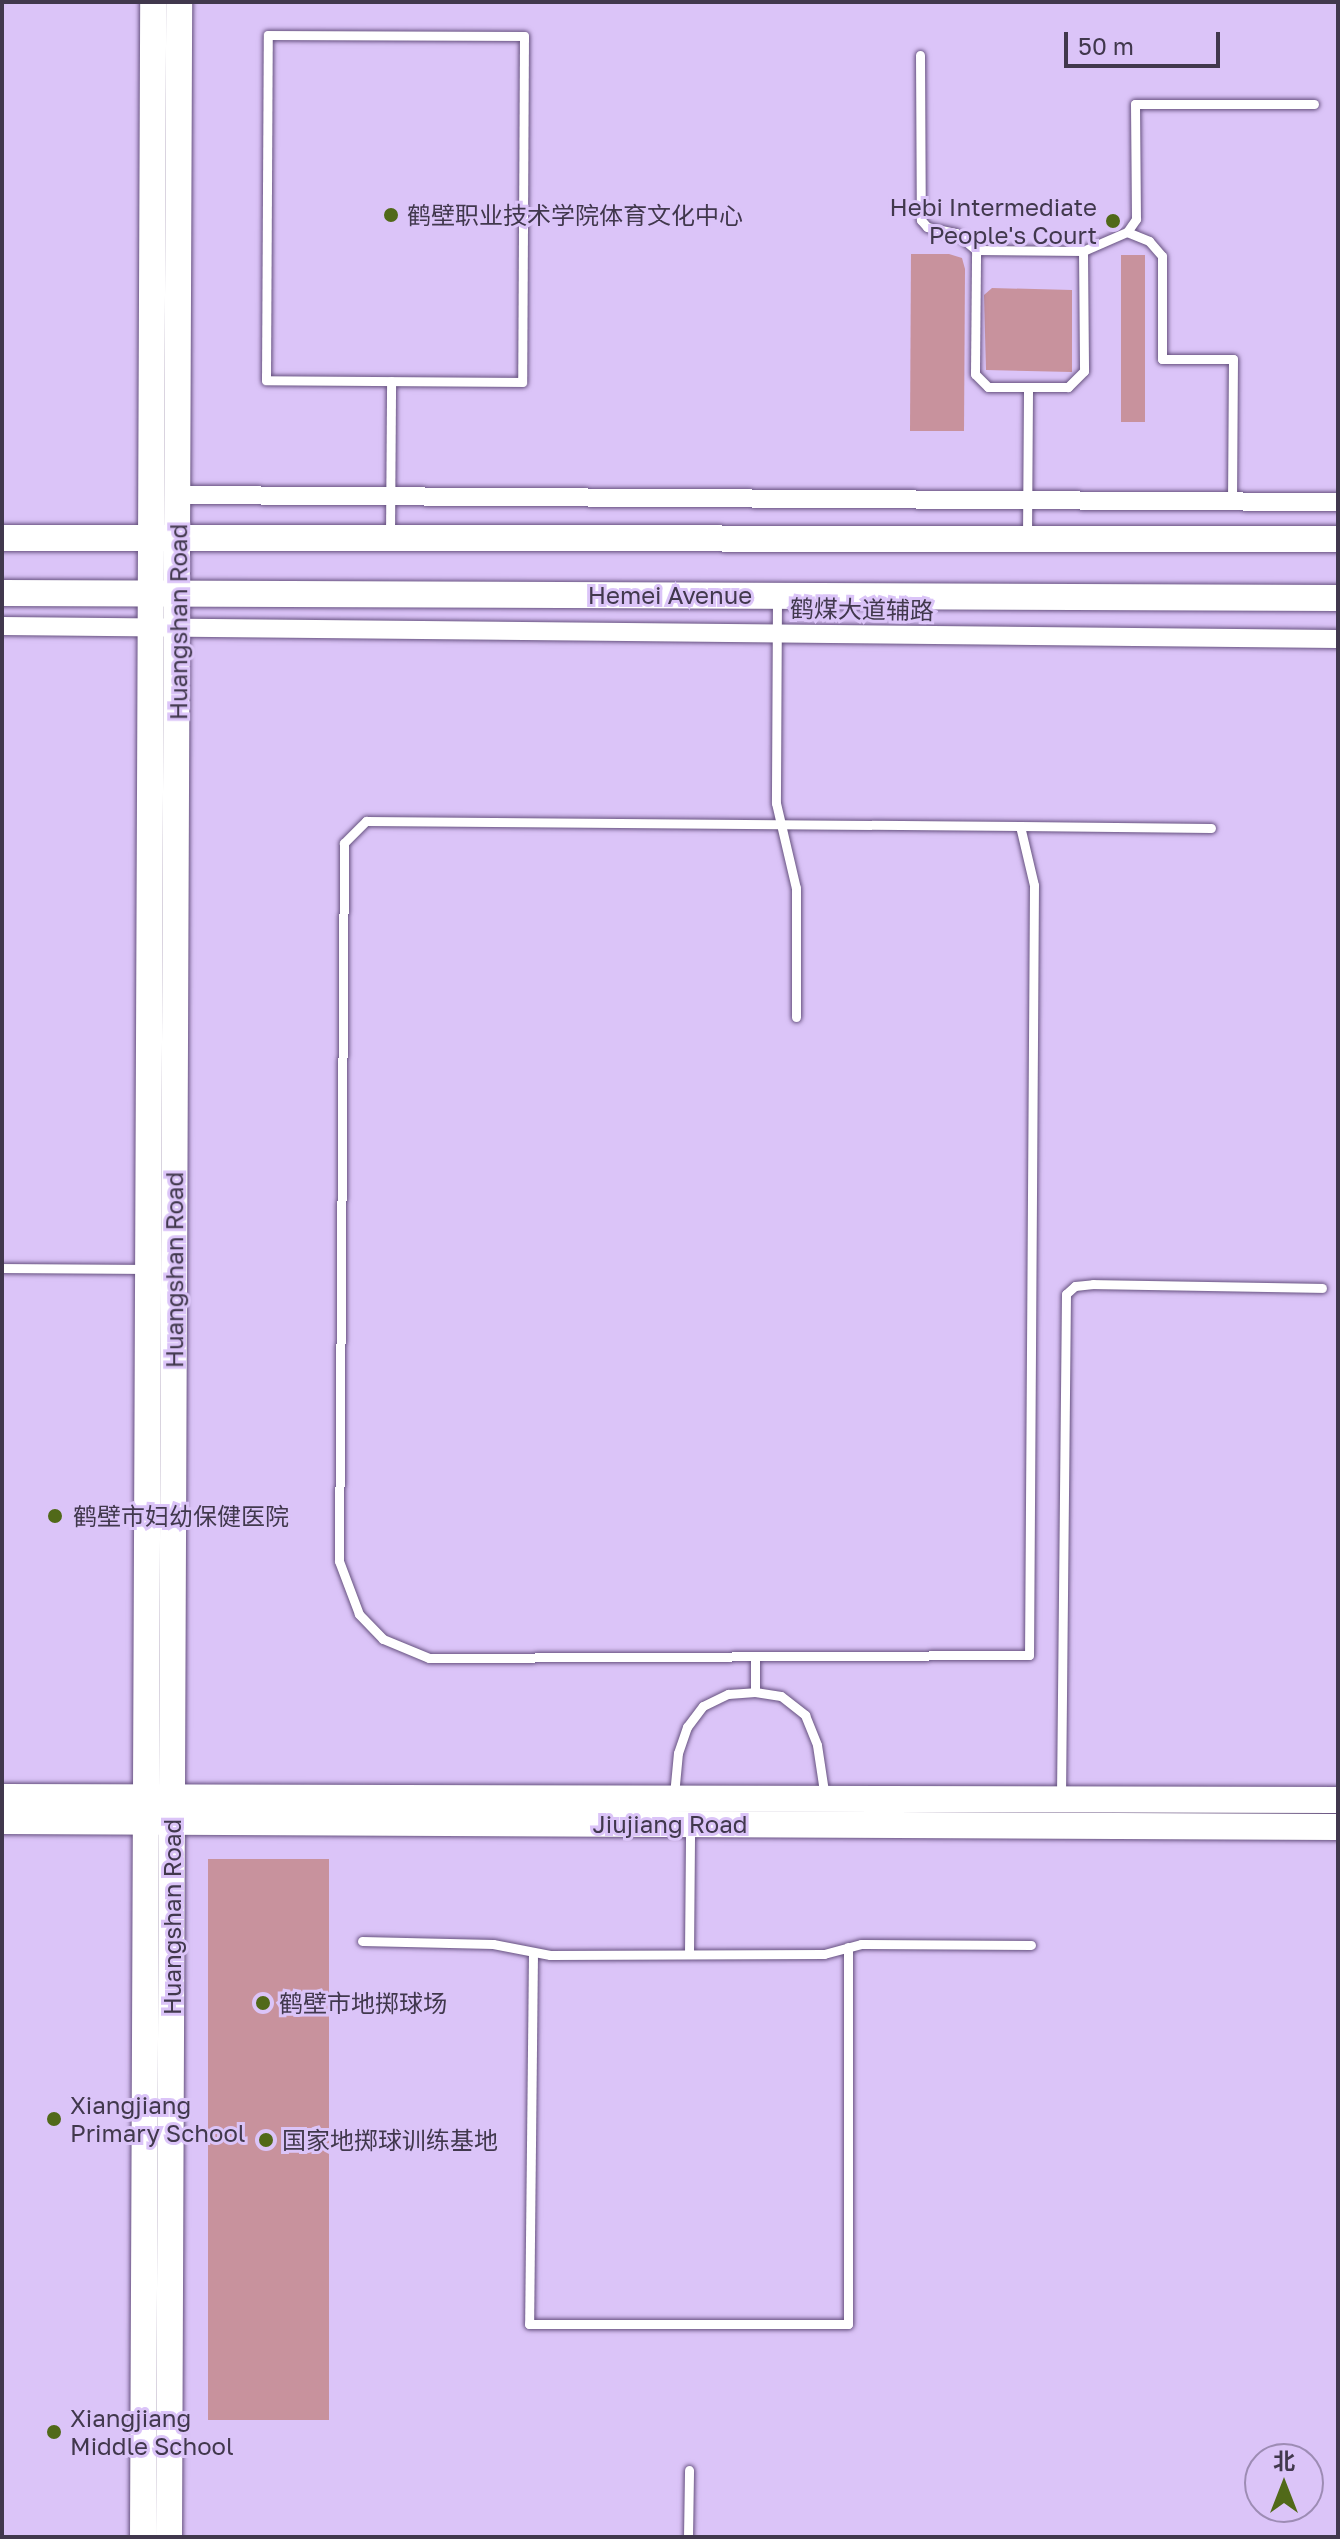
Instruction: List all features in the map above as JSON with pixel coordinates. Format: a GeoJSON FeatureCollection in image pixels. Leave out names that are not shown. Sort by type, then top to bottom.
{"type":"FeatureCollection","features":[{"type":"Feature","properties":{"kind":"street","name":"Huangshan Road"},"geometry":{"type":"LineString","coordinates":[[143,2537],[159,1809],[165,627],[153,2]]}},
{"type":"Feature","properties":{"kind":"street","name":"Huangshan Road"},"geometry":{"type":"LineString","coordinates":[[165,538],[178,495],[179,2]]}},
{"type":"Feature","properties":{"kind":"street"},"geometry":{"type":"LineString","coordinates":[[178,495],[1338,502]]}},
{"type":"Feature","properties":{"kind":"street"},"geometry":{"type":"LineString","coordinates":[[2,538],[1338,539]]}},
{"type":"Feature","properties":{"kind":"street","name":"Hemei Avenue"},"geometry":{"type":"LineString","coordinates":[[2,593],[1338,598]]}},
{"type":"Feature","properties":{"kind":"street","name":"鹤煤大道辅路"},"geometry":{"type":"LineString","coordinates":[[2,626],[1338,639]]}},
{"type":"Feature","properties":{"kind":"street","name":"Huangshan Road"},"geometry":{"type":"LineString","coordinates":[[165,627],[149,1269],[169,2537]]}},
{"type":"Feature","properties":{"kind":"street","name":"Jiujiang Road"},"geometry":{"type":"LineString","coordinates":[[2,1797],[159,1809],[690,1824],[1338,1827]]}},
{"type":"Feature","properties":{"kind":"street","name":"Jiujiang Road"},"geometry":{"type":"LineString","coordinates":[[2,1821],[159,1809],[674,1798],[1338,1800]]}},
{"type":"Feature","properties":{"kind":"lane"},"geometry":{"type":"LineString","coordinates":[[268,35],[524,36],[522,382],[391,381],[266,380],[268,35]]}},
{"type":"Feature","properties":{"kind":"lane"},"geometry":{"type":"LineString","coordinates":[[920,55],[917,209],[927,227],[956,233],[976,250],[1083,251],[1127,232],[1136,219],[1135,104],[1314,104]]}},
{"type":"Feature","properties":{"kind":"lane"},"geometry":{"type":"LineString","coordinates":[[1127,232],[1149,241],[1162,256],[1162,359],[1233,359],[1232,502]]}},
{"type":"Feature","properties":{"kind":"lane"},"geometry":{"type":"LineString","coordinates":[[976,250],[975,374],[988,387],[1068,387],[1084,371],[1083,251]]}},
{"type":"Feature","properties":{"kind":"lane"},"geometry":{"type":"LineString","coordinates":[[390,538],[391,381]]}},
{"type":"Feature","properties":{"kind":"lane"},"geometry":{"type":"LineString","coordinates":[[1027,539],[1028,387]]}},
{"type":"Feature","properties":{"kind":"lane"},"geometry":{"type":"LineString","coordinates":[[777,596],[776,803],[785,825],[796,888],[796,1017]]}},
{"type":"Feature","properties":{"kind":"lane"},"geometry":{"type":"LineString","coordinates":[[1020,826],[1034,885],[1029,1655],[429,1658],[383,1639],[359,1614],[339,1561],[344,843],[366,821],[785,825],[1020,826],[1211,828]]}},
{"type":"Feature","properties":{"kind":"lane"},"geometry":{"type":"LineString","coordinates":[[2,1268],[149,1269]]}},
{"type":"Feature","properties":{"kind":"lane"},"geometry":{"type":"LineString","coordinates":[[1061,1799],[1066,1294],[1075,1286],[1093,1284],[1322,1288]]}},
{"type":"Feature","properties":{"kind":"lane"},"geometry":{"type":"LineString","coordinates":[[755,1656],[755,1692]]}},
{"type":"Feature","properties":{"kind":"lane"},"geometry":{"type":"LineString","coordinates":[[674,1798],[678,1753],[695,1716],[703,1706],[728,1694],[755,1692],[781,1696],[805,1715],[817,1745],[826,1799]]}},
{"type":"Feature","properties":{"kind":"lane"},"geometry":{"type":"LineString","coordinates":[[689,1954],[690,1824]]}},
{"type":"Feature","properties":{"kind":"lane"},"geometry":{"type":"LineString","coordinates":[[362,1941],[493,1944],[533,1953],[689,1954],[824,1954],[848,1947],[1031,1945]]}},
{"type":"Feature","properties":{"kind":"lane"},"geometry":{"type":"LineString","coordinates":[[533,1953],[529,2324],[848,2324],[848,1947]]}},
{"type":"Feature","properties":{"kind":"lane"},"geometry":{"type":"LineString","coordinates":[[688,2537],[689,2470]]}},
{"type":"Feature","properties":{"kind":"shaded area"},"geometry":{"type":"Polygon","coordinates":[[[911,254],[949,254],[962,258],[965,269],[964,431],[910,431],[911,254]]]}},
{"type":"Feature","properties":{"kind":"shaded area"},"geometry":{"type":"Polygon","coordinates":[[[1121,255],[1145,255],[1145,422],[1121,422],[1121,255]]]}},
{"type":"Feature","properties":{"kind":"shaded area"},"geometry":{"type":"Polygon","coordinates":[[[992,288],[1072,290],[1072,372],[986,370],[984,295],[992,288]]]}},
{"type":"Feature","properties":{"kind":"shaded area","name":"国家地掷球训练基地"},"geometry":{"type":"Polygon","coordinates":[[[208,1859],[329,1859],[329,2420],[208,2420],[208,1859]]]}},
{"type":"Feature","properties":{"kind":"place","name":"鹤壁职业技术学院体育文化中心"},"geometry":{"type":"Point","coordinates":[391,215]}},
{"type":"Feature","properties":{"kind":"place","name":"Hebi Intermediate People's Court"},"geometry":{"type":"Point","coordinates":[1113,221]}},
{"type":"Feature","properties":{"kind":"place","name":"鹤壁市妇幼保健医院"},"geometry":{"type":"Point","coordinates":[55,1516]}},
{"type":"Feature","properties":{"kind":"place","name":"鹤壁市地掷球场"},"geometry":{"type":"Point","coordinates":[263,2003]}},
{"type":"Feature","properties":{"kind":"place","name":"Xiangjiang Primary School"},"geometry":{"type":"Point","coordinates":[54,2119]}},
{"type":"Feature","properties":{"kind":"place","name":"国家地掷球训练基地"},"geometry":{"type":"Point","coordinates":[266,2140]}},
{"type":"Feature","properties":{"kind":"place","name":"Xiangjiang Middle School"},"geometry":{"type":"Point","coordinates":[54,2432]}}]}
